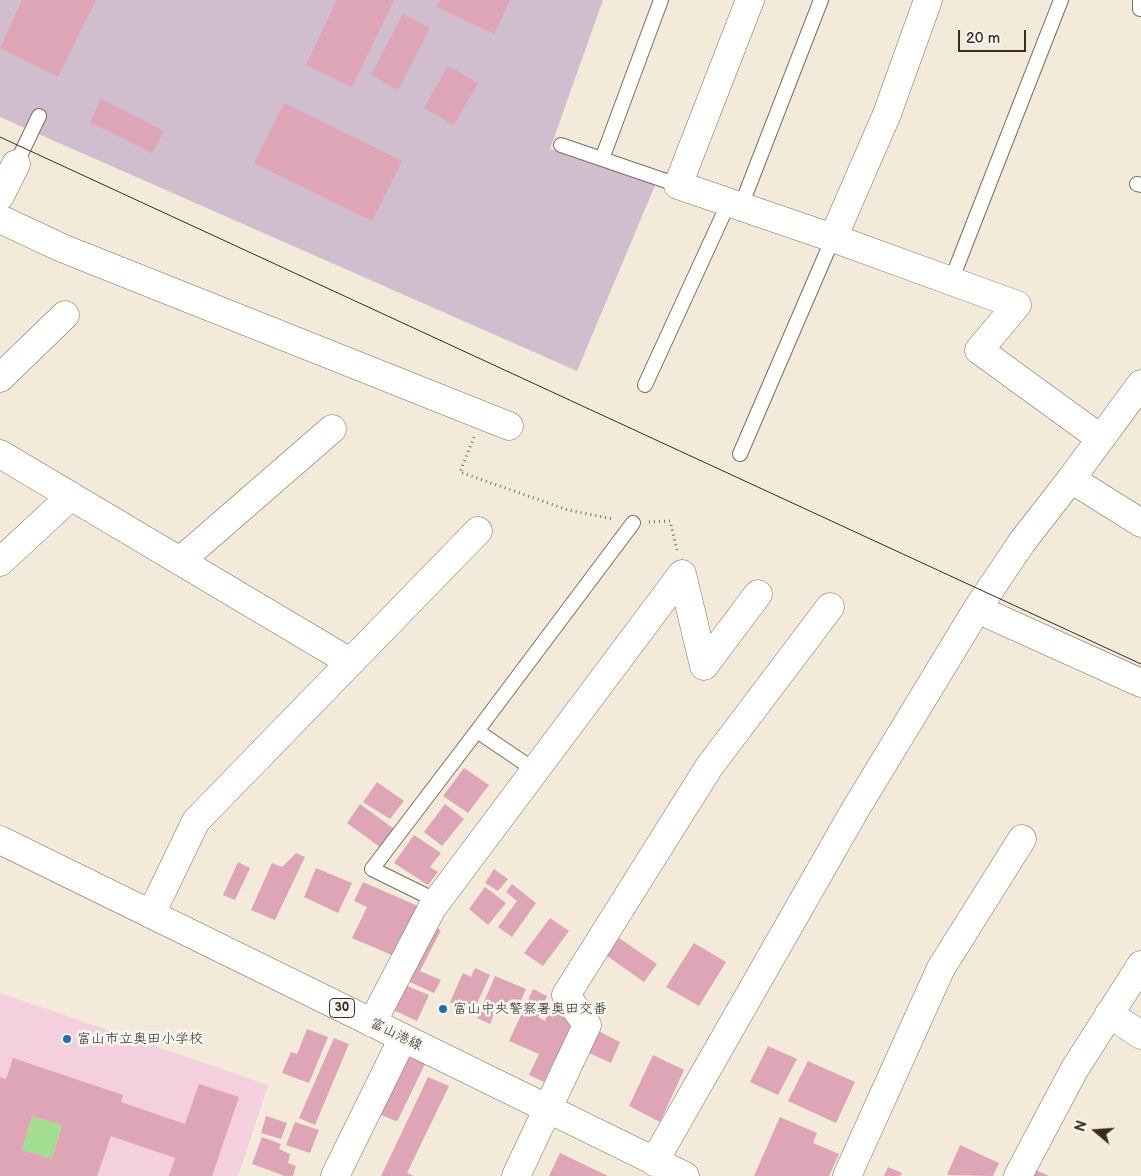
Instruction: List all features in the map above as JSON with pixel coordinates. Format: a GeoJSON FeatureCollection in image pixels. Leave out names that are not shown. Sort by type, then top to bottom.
{"type":"FeatureCollection","features":[{"type":"Feature","properties":{"kind":"street"},"geometry":{"type":"LineString","coordinates":[[750,0],[678,185],[833,238],[1017,305],[979,350],[1100,438]]}},
{"type":"Feature","properties":{"kind":"street"},"geometry":{"type":"LineString","coordinates":[[833,238],[888,114],[928,0]]}},
{"type":"Feature","properties":{"kind":"street"},"geometry":{"type":"LineString","coordinates":[[0,196],[16,164]]}},
{"type":"Feature","properties":{"kind":"street"},"geometry":{"type":"LineString","coordinates":[[0,219],[62,248],[509,426]]}},
{"type":"Feature","properties":{"kind":"street"},"geometry":{"type":"LineString","coordinates":[[0,378],[65,315]]}},
{"type":"Feature","properties":{"kind":"street"},"geometry":{"type":"LineString","coordinates":[[654,1162],[855,810],[978,609],[1022,542],[1141,384]]}},
{"type":"Feature","properties":{"kind":"street"},"geometry":{"type":"LineString","coordinates":[[180,561],[332,430]]}},
{"type":"Feature","properties":{"kind":"street"},"geometry":{"type":"LineString","coordinates":[[0,454],[350,662]]}},
{"type":"Feature","properties":{"kind":"street"},"geometry":{"type":"LineString","coordinates":[[1071,479],[1141,523]]}},
{"type":"Feature","properties":{"kind":"street"},"geometry":{"type":"LineString","coordinates":[[0,562],[71,496]]}},
{"type":"Feature","properties":{"kind":"street"},"geometry":{"type":"LineString","coordinates":[[151,914],[196,821],[478,531]]}},
{"type":"Feature","properties":{"kind":"street"},"geometry":{"type":"LineString","coordinates":[[682,574],[704,666],[758,594]]}},
{"type":"Feature","properties":{"kind":"street"},"geometry":{"type":"LineString","coordinates":[[372,1023],[437,901],[682,574]]}},
{"type":"Feature","properties":{"kind":"street"},"geometry":{"type":"LineString","coordinates":[[516,1176],[587,1025],[566,995],[709,767],[830,607]]}},
{"type":"Feature","properties":{"kind":"street"},"geometry":{"type":"LineString","coordinates":[[978,609],[1141,683]]}},
{"type":"Feature","properties":{"kind":"street"},"geometry":{"type":"LineString","coordinates":[[847,1176],[941,968],[1022,839]]}},
{"type":"Feature","properties":{"kind":"street","name":"富山港線"},"geometry":{"type":"LineString","coordinates":[[0,840],[685,1176]]}},
{"type":"Feature","properties":{"kind":"street"},"geometry":{"type":"LineString","coordinates":[[1018,1176],[1074,1070],[1141,965]]}},
{"type":"Feature","properties":{"kind":"street"},"geometry":{"type":"LineString","coordinates":[[1109,1014],[1141,1034]]}},
{"type":"Feature","properties":{"kind":"street"},"geometry":{"type":"LineString","coordinates":[[335,1176],[403,1038]]}},
{"type":"Feature","properties":{"kind":"lane"},"geometry":{"type":"LineString","coordinates":[[602,159],[661,0]]}},
{"type":"Feature","properties":{"kind":"lane"},"geometry":{"type":"LineString","coordinates":[[645,385],[735,204],[821,0]]}},
{"type":"Feature","properties":{"kind":"lane"},"geometry":{"type":"LineString","coordinates":[[951,281],[1061,0]]}},
{"type":"Feature","properties":{"kind":"lane"},"geometry":{"type":"LineString","coordinates":[[16,164],[39,116]]}},
{"type":"Feature","properties":{"kind":"lane"},"geometry":{"type":"LineString","coordinates":[[561,145],[678,185]]}},
{"type":"Feature","properties":{"kind":"lane"},"geometry":{"type":"LineString","coordinates":[[740,454],[833,238]]}},
{"type":"Feature","properties":{"kind":"lane"},"geometry":{"type":"LineString","coordinates":[[437,901],[372,870],[633,523]]}},
{"type":"Feature","properties":{"kind":"lane"},"geometry":{"type":"LineString","coordinates":[[478,731],[536,770]]}},
{"type":"Feature","properties":{"kind":"path"},"geometry":{"type":"LineString","coordinates":[[483,416],[460,472],[568,510],[633,523],[670,521],[682,574]]}},
{"type":"Feature","properties":{"kind":"shaded area"},"geometry":{"type":"Polygon","coordinates":[[[0,0],[603,0],[550,149],[656,183],[577,371],[0,117],[0,0]]]}},
{"type":"Feature","properties":{"kind":"shaded area","name":"富山市立奥田小学校"},"geometry":{"type":"Polygon","coordinates":[[[0,993],[268,1085],[238,1176],[0,1176],[0,993]]]}},
{"type":"Feature","properties":{"kind":"green space"},"geometry":{"type":"Polygon","coordinates":[[[32,1116],[62,1125],[52,1159],[22,1150],[32,1116]]]}},
{"type":"Feature","properties":{"kind":"building"},"geometry":{"type":"Polygon","coordinates":[[[22,0],[96,0],[58,77],[0,48],[22,0]]]}},
{"type":"Feature","properties":{"kind":"building"},"geometry":{"type":"Polygon","coordinates":[[[337,0],[394,0],[352,87],[306,65],[337,0]]]}},
{"type":"Feature","properties":{"kind":"building"},"geometry":{"type":"Polygon","coordinates":[[[440,0],[510,0],[494,34],[437,7],[440,0]]]}},
{"type":"Feature","properties":{"kind":"building"},"geometry":{"type":"Polygon","coordinates":[[[403,14],[430,28],[398,90],[371,75],[403,14]]]}},
{"type":"Feature","properties":{"kind":"building"},"geometry":{"type":"Polygon","coordinates":[[[448,66],[478,83],[454,125],[424,108],[448,66]]]}},
{"type":"Feature","properties":{"kind":"building"},"geometry":{"type":"Polygon","coordinates":[[[101,99],[164,131],[152,153],[90,122],[101,99]]]}},
{"type":"Feature","properties":{"kind":"building"},"geometry":{"type":"Polygon","coordinates":[[[284,103],[402,161],[372,221],[254,163],[284,103]]]}},
{"type":"Feature","properties":{"kind":"building"},"geometry":{"type":"Polygon","coordinates":[[[464,768],[489,785],[468,813],[443,796],[464,768]]]}},
{"type":"Feature","properties":{"kind":"building"},"geometry":{"type":"Polygon","coordinates":[[[377,782],[404,801],[390,819],[363,802],[377,782]]]}},
{"type":"Feature","properties":{"kind":"building"},"geometry":{"type":"Polygon","coordinates":[[[360,804],[394,829],[380,847],[347,823],[360,804]]]}},
{"type":"Feature","properties":{"kind":"building"},"geometry":{"type":"Polygon","coordinates":[[[445,804],[464,819],[442,846],[424,832],[445,804]]]}},
{"type":"Feature","properties":{"kind":"building"},"geometry":{"type":"Polygon","coordinates":[[[414,835],[441,853],[430,867],[438,872],[428,885],[394,863],[414,835]]]}},
{"type":"Feature","properties":{"kind":"building"},"geometry":{"type":"Polygon","coordinates":[[[296,853],[305,857],[275,920],[251,910],[272,863],[282,867],[296,853]]]}},
{"type":"Feature","properties":{"kind":"building"},"geometry":{"type":"Polygon","coordinates":[[[238,862],[250,868],[235,900],[223,895],[238,862]]]}},
{"type":"Feature","properties":{"kind":"building"},"geometry":{"type":"Polygon","coordinates":[[[316,868],[352,883],[338,913],[304,897],[316,868]]]}},
{"type":"Feature","properties":{"kind":"building"},"geometry":{"type":"Polygon","coordinates":[[[494,869],[508,879],[498,891],[485,883],[494,869]]]}},
{"type":"Feature","properties":{"kind":"building"},"geometry":{"type":"Polygon","coordinates":[[[363,882],[418,906],[394,956],[352,938],[367,907],[354,901],[363,882]]]}},
{"type":"Feature","properties":{"kind":"building"},"geometry":{"type":"Polygon","coordinates":[[[512,884],[536,903],[512,937],[498,927],[517,901],[506,892],[512,884]]]}},
{"type":"Feature","properties":{"kind":"building"},"geometry":{"type":"Polygon","coordinates":[[[485,887],[506,903],[488,925],[469,909],[485,887]]]}},
{"type":"Feature","properties":{"kind":"building"},"geometry":{"type":"Polygon","coordinates":[[[550,918],[569,931],[543,966],[524,953],[550,918]]]}},
{"type":"Feature","properties":{"kind":"building"},"geometry":{"type":"Polygon","coordinates":[[[429,925],[441,930],[420,971],[441,980],[434,993],[401,978],[429,925]]]}},
{"type":"Feature","properties":{"kind":"building"},"geometry":{"type":"Polygon","coordinates":[[[619,938],[657,964],[644,982],[607,956],[619,938]]]}},
{"type":"Feature","properties":{"kind":"building"},"geometry":{"type":"Polygon","coordinates":[[[694,943],[726,962],[699,1006],[666,987],[694,943]]]}},
{"type":"Feature","properties":{"kind":"building"},"geometry":{"type":"Polygon","coordinates":[[[475,968],[490,975],[473,1012],[450,1002],[463,973],[471,977],[475,968]]]}},
{"type":"Feature","properties":{"kind":"building"},"geometry":{"type":"Polygon","coordinates":[[[495,976],[526,989],[516,1013],[497,1006],[490,1024],[477,1018],[495,976]]]}},
{"type":"Feature","properties":{"kind":"building"},"geometry":{"type":"Polygon","coordinates":[[[400,983],[429,995],[417,1021],[389,1008],[400,983]]]}},
{"type":"Feature","properties":{"kind":"building"},"geometry":{"type":"Polygon","coordinates":[[[533,989],[547,996],[538,1017],[545,1021],[551,1006],[574,1016],[575,1020],[557,1062],[554,1061],[544,1082],[529,1075],[539,1054],[509,1041],[533,989]]]}},
{"type":"Feature","properties":{"kind":"building"},"geometry":{"type":"Polygon","coordinates":[[[307,1029],[328,1037],[309,1083],[282,1073],[291,1052],[297,1054],[307,1029]]]}},
{"type":"Feature","properties":{"kind":"building"},"geometry":{"type":"Polygon","coordinates":[[[596,1030],[620,1042],[611,1063],[587,1052],[596,1030]]]}},
{"type":"Feature","properties":{"kind":"building"},"geometry":{"type":"Polygon","coordinates":[[[334,1038],[349,1044],[315,1125],[299,1118],[334,1038]]]}},
{"type":"Feature","properties":{"kind":"building"},"geometry":{"type":"Polygon","coordinates":[[[768,1046],[797,1059],[778,1095],[750,1082],[768,1046]]]}},
{"type":"Feature","properties":{"kind":"building"},"geometry":{"type":"Polygon","coordinates":[[[401,1054],[425,1064],[398,1120],[395,1121],[375,1112],[401,1054]]]}},
{"type":"Feature","properties":{"kind":"building"},"geometry":{"type":"Polygon","coordinates":[[[653,1055],[684,1070],[660,1122],[629,1106],[653,1055]]]}},
{"type":"Feature","properties":{"kind":"building"},"geometry":{"type":"Polygon","coordinates":[[[13,1058],[123,1095],[121,1102],[185,1124],[199,1084],[239,1097],[212,1176],[169,1176],[175,1158],[111,1136],[97,1176],[0,1176],[0,1077],[6,1079],[13,1058]],[[32,1116],[22,1150],[52,1159],[62,1125],[32,1116]]]}},
{"type":"Feature","properties":{"kind":"building"},"geometry":{"type":"Polygon","coordinates":[[[808,1061],[855,1082],[836,1123],[788,1101],[808,1061]]]}},
{"type":"Feature","properties":{"kind":"building"},"geometry":{"type":"Polygon","coordinates":[[[428,1077],[449,1086],[407,1173],[414,1176],[381,1176],[428,1077]]]}},
{"type":"Feature","properties":{"kind":"building"},"geometry":{"type":"Polygon","coordinates":[[[266,1116],[287,1123],[281,1139],[261,1133],[266,1116]]]}},
{"type":"Feature","properties":{"kind":"building"},"geometry":{"type":"Polygon","coordinates":[[[780,1117],[817,1133],[813,1143],[839,1154],[829,1176],[754,1176],[780,1117]]]}},
{"type":"Feature","properties":{"kind":"building"},"geometry":{"type":"Polygon","coordinates":[[[295,1122],[319,1130],[310,1153],[286,1145],[295,1122]]]}},
{"type":"Feature","properties":{"kind":"building"},"geometry":{"type":"Polygon","coordinates":[[[262,1137],[281,1144],[279,1149],[290,1154],[288,1163],[296,1166],[293,1176],[285,1176],[252,1164],[262,1137]]]}},
{"type":"Feature","properties":{"kind":"building"},"geometry":{"type":"Polygon","coordinates":[[[960,1145],[999,1163],[993,1176],[947,1175],[960,1145]]]}},
{"type":"Feature","properties":{"kind":"building"},"geometry":{"type":"Polygon","coordinates":[[[560,1153],[608,1176],[549,1176],[560,1153]]]}},
{"type":"Feature","properties":{"kind":"building"},"geometry":{"type":"Polygon","coordinates":[[[888,1167],[902,1173],[900,1176],[884,1176],[888,1167]]]}},
{"type":"Feature","properties":{"kind":"building"},"geometry":{"type":"Polygon","coordinates":[[[1036,1170],[1049,1176],[1034,1176],[1036,1170]]]}},
{"type":"Feature","properties":{"kind":"tram line"},"geometry":{"type":"LineString","coordinates":[[0,137],[1141,664]]}},
{"type":"Feature","properties":{"kind":"place","name":"富山中央警察署奥田交番"},"geometry":{"type":"Point","coordinates":[443,1009]}},
{"type":"Feature","properties":{"kind":"place","name":"富山市立奥田小学校"},"geometry":{"type":"Point","coordinates":[67,1039]}}]}
